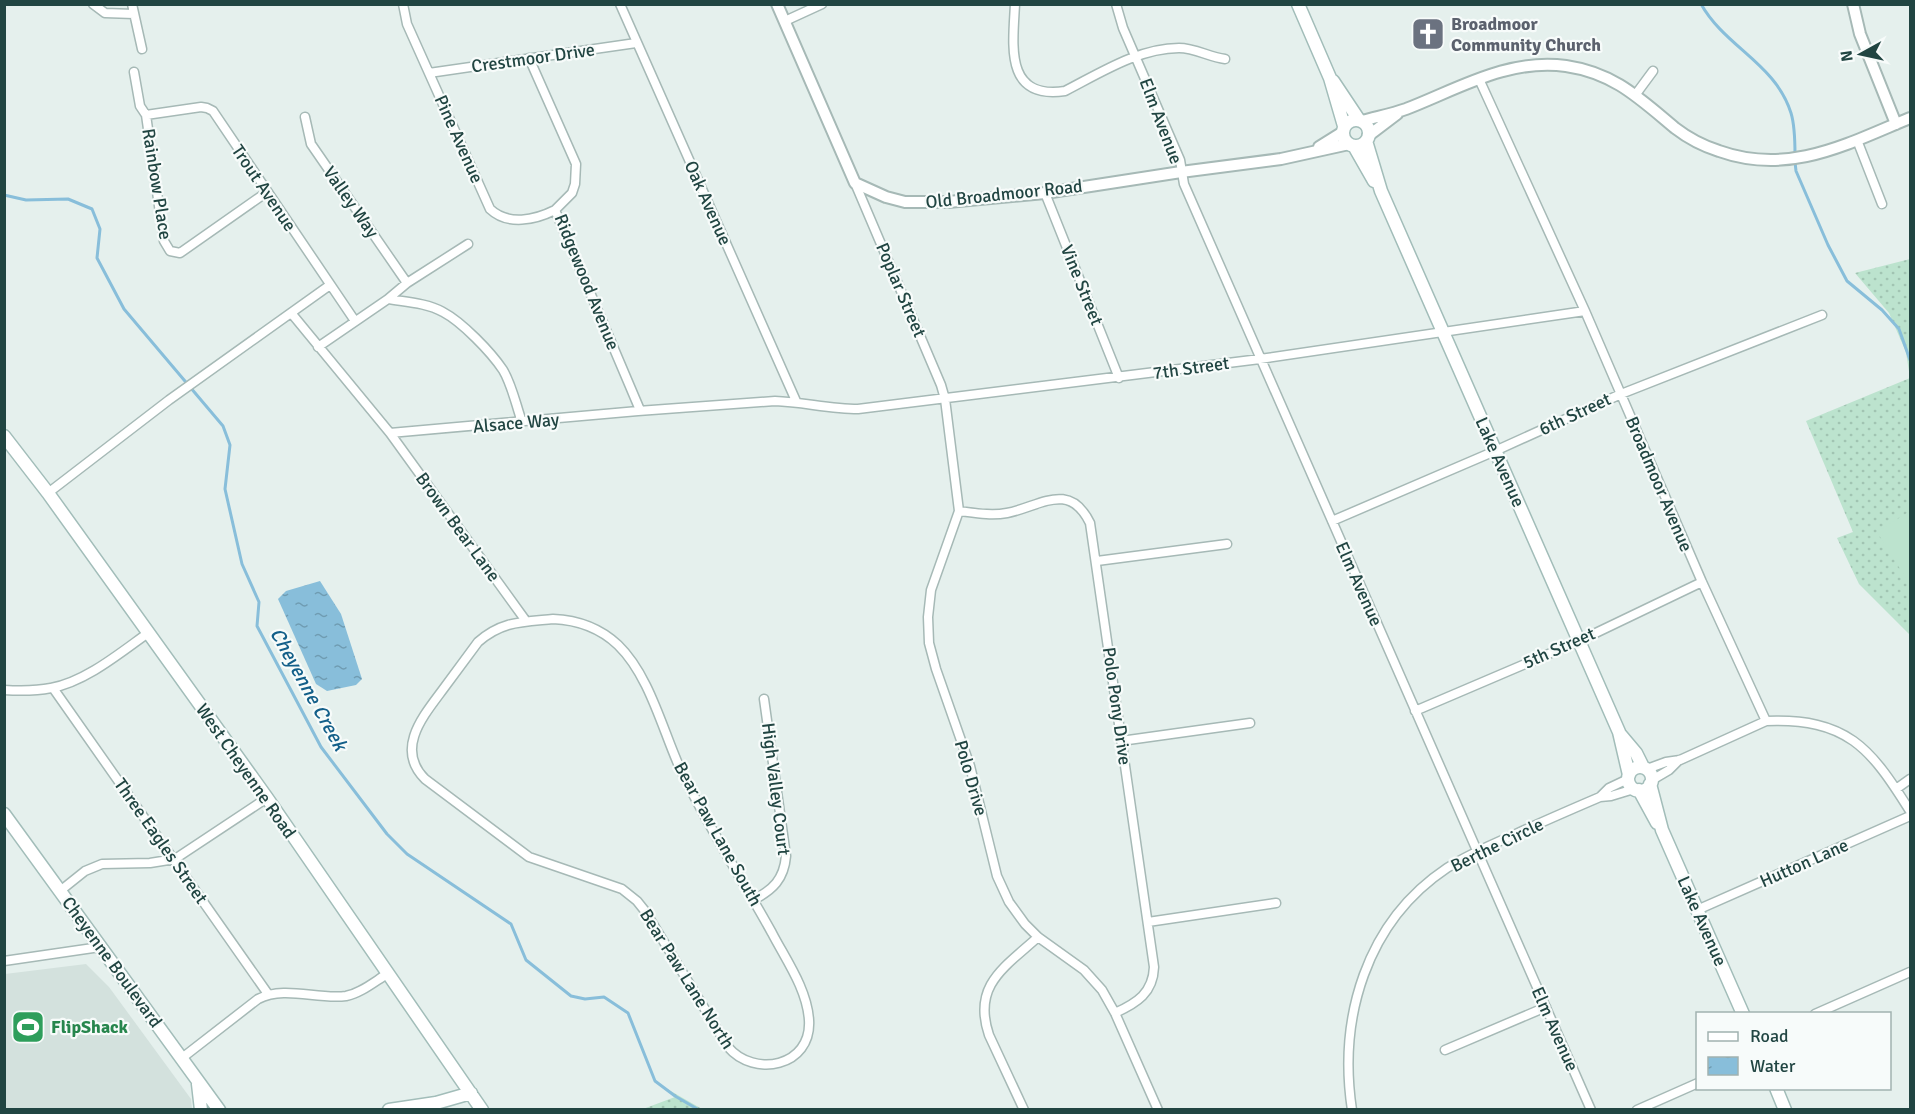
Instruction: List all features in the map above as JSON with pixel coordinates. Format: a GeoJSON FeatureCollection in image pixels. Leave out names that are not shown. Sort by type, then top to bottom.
{"type":"FeatureCollection","features":[{"type":"Feature","properties":{"kind":"main road"},"geometry":{"type":"LineString","coordinates":[[1298,4],[1330,78],[1344,139],[1359,142],[1368,127],[1360,120],[1330,78]]}},
{"type":"Feature","properties":{"kind":"main road"},"geometry":{"type":"LineString","coordinates":[[1343,129],[1349,121],[1360,120]]}},
{"type":"Feature","properties":{"kind":"main road","name":"Lake Avenue"},"geometry":{"type":"LineString","coordinates":[[1359,142],[1367,171],[1381,191],[1619,732],[1636,753],[1640,779],[1652,816],[1662,828],[1742,1012]]}},
{"type":"Feature","properties":{"kind":"main road","name":"West Cheyenne Road"},"geometry":{"type":"LineString","coordinates":[[4,436],[48,493],[267,798],[482,1110]]}},
{"type":"Feature","properties":{"kind":"main road","name":"Cheyenne Boulevard"},"geometry":{"type":"LineString","coordinates":[[4,814],[219,1110]]}},
{"type":"Feature","properties":{"kind":"main road"},"geometry":{"type":"LineString","coordinates":[[197,1080],[201,1110]]}},
{"type":"Feature","properties":{"kind":"main road"},"geometry":{"type":"LineString","coordinates":[[1776,1090],[1785,1110]]}},
{"type":"Feature","properties":{"kind":"main road"},"geometry":{"type":"LineString","coordinates":[[389,1110],[436,1103],[471,1093]]}},
{"type":"Feature","properties":{"kind":"street"},"geometry":{"type":"LineString","coordinates":[[93,4],[105,13],[133,9],[142,50]]}},
{"type":"Feature","properties":{"kind":"street","name":"Pine Avenue"},"geometry":{"type":"LineString","coordinates":[[403,4],[407,24],[490,208],[497,215],[518,219],[533,219],[555,210]]}},
{"type":"Feature","properties":{"kind":"street","name":"Oak Avenue"},"geometry":{"type":"LineString","coordinates":[[620,4],[796,401]]}},
{"type":"Feature","properties":{"kind":"street"},"geometry":{"type":"LineString","coordinates":[[777,4],[855,183]]}},
{"type":"Feature","properties":{"kind":"street"},"geometry":{"type":"LineString","coordinates":[[785,21],[822,4]]}},
{"type":"Feature","properties":{"kind":"street"},"geometry":{"type":"LineString","coordinates":[[1015,4],[1013,59],[1024,82],[1033,87],[1055,92],[1065,91],[1136,57],[1159,50],[1179,48],[1225,59]]}},
{"type":"Feature","properties":{"kind":"street","name":"Elm Avenue"},"geometry":{"type":"LineString","coordinates":[[1116,4],[1123,28],[1180,160],[1184,184],[1591,1110]]}},
{"type":"Feature","properties":{"kind":"street"},"geometry":{"type":"LineString","coordinates":[[1853,4],[1864,46],[1896,124]]}},
{"type":"Feature","properties":{"kind":"street","name":"Crestmoor Drive"},"geometry":{"type":"LineString","coordinates":[[429,73],[636,43]]}},
{"type":"Feature","properties":{"kind":"street","name":"Ridgewood Avenue"},"geometry":{"type":"LineString","coordinates":[[529,58],[576,164],[572,193],[555,210],[640,410]]}},
{"type":"Feature","properties":{"kind":"street","name":"Old Broadmoor Road"},"geometry":{"type":"LineString","coordinates":[[1360,120],[1403,110],[1479,79],[1520,66],[1566,66],[1603,75],[1636,94],[1694,141],[1732,156],[1764,161],[1810,157],[1911,118]]}},
{"type":"Feature","properties":{"kind":"street"},"geometry":{"type":"LineString","coordinates":[[1636,94],[1653,71]]}},
{"type":"Feature","properties":{"kind":"street","name":"Rainbow Place"},"geometry":{"type":"LineString","coordinates":[[134,72],[141,106],[146,115],[164,241],[170,251],[180,254],[267,192]]}},
{"type":"Feature","properties":{"kind":"street","name":"Broadmoor Avenue"},"geometry":{"type":"LineString","coordinates":[[1479,79],[1585,311],[1702,582],[1766,722]]}},
{"type":"Feature","properties":{"kind":"street","name":"Trout Avenue"},"geometry":{"type":"LineString","coordinates":[[146,115],[201,107],[213,111],[356,321]]}},
{"type":"Feature","properties":{"kind":"street","name":"Old Broadmoor Road"},"geometry":{"type":"LineString","coordinates":[[855,183],[886,197],[905,202],[927,203],[1045,192],[1281,159],[1359,142],[1403,110]]}},
{"type":"Feature","properties":{"kind":"street","name":"Valley Way"},"geometry":{"type":"LineString","coordinates":[[305,117],[311,144],[407,283]]}},
{"type":"Feature","properties":{"kind":"street","name":"Old Broadmoor Road"},"geometry":{"type":"LineString","coordinates":[[1313,151],[1343,129]]}},
{"type":"Feature","properties":{"kind":"street"},"geometry":{"type":"LineString","coordinates":[[1857,140],[1882,204]]}},
{"type":"Feature","properties":{"kind":"street","name":"Poplar Street"},"geometry":{"type":"LineString","coordinates":[[855,183],[945,399]]}},
{"type":"Feature","properties":{"kind":"street","name":"Vine Street"},"geometry":{"type":"LineString","coordinates":[[1045,192],[1119,378]]}},
{"type":"Feature","properties":{"kind":"street"},"geometry":{"type":"LineString","coordinates":[[318,347],[388,299],[407,283],[468,244]]}},
{"type":"Feature","properties":{"kind":"street"},"geometry":{"type":"LineString","coordinates":[[48,493],[212,368],[292,314],[330,285]]}},
{"type":"Feature","properties":{"kind":"street"},"geometry":{"type":"LineString","coordinates":[[388,299],[432,307],[460,324],[493,357],[503,371],[522,422]]}},
{"type":"Feature","properties":{"kind":"street","name":"7th Street"},"geometry":{"type":"LineString","coordinates":[[796,401],[833,409],[850,409],[945,399],[1260,359],[1585,311]]}},
{"type":"Feature","properties":{"kind":"street"},"geometry":{"type":"LineString","coordinates":[[292,314],[390,434]]}},
{"type":"Feature","properties":{"kind":"street","name":"6th Street"},"geometry":{"type":"LineString","coordinates":[[1332,522],[1620,394],[1822,315]]}},
{"type":"Feature","properties":{"kind":"street","name":"Polo Drive"},"geometry":{"type":"LineString","coordinates":[[945,399],[959,511],[931,590],[928,617],[929,644],[970,766],[998,876],[1016,913],[1038,937],[1084,970],[1102,990],[1115,1013],[1158,1110]]}},
{"type":"Feature","properties":{"kind":"street","name":"Alsace Way"},"geometry":{"type":"LineString","coordinates":[[390,434],[640,410],[796,401]]}},
{"type":"Feature","properties":{"kind":"street","name":"Brown Bear Lane"},"geometry":{"type":"LineString","coordinates":[[390,434],[526,621]]}},
{"type":"Feature","properties":{"kind":"street","name":"Polo Pony Drive"},"geometry":{"type":"LineString","coordinates":[[959,511],[997,514],[1020,510],[1045,500],[1054,499],[1070,502],[1082,509],[1090,523],[1154,977],[1146,994],[1115,1013]]}},
{"type":"Feature","properties":{"kind":"street"},"geometry":{"type":"LineString","coordinates":[[1097,561],[1227,544]]}},
{"type":"Feature","properties":{"kind":"street","name":"5th Street"},"geometry":{"type":"LineString","coordinates":[[1415,711],[1579,640],[1702,582]]}},
{"type":"Feature","properties":{"kind":"street","name":"Bear Paw Lane South"},"geometry":{"type":"LineString","coordinates":[[526,621],[553,619],[579,622],[607,636],[629,658],[646,687],[701,811],[789,965],[806,1005],[809,1022],[807,1034],[799,1052]]}},
{"type":"Feature","properties":{"kind":"street","name":"Bear Paw Lane North"},"geometry":{"type":"LineString","coordinates":[[526,621],[504,625],[478,642],[420,721],[411,747],[419,773],[529,857],[611,884],[630,894],[645,911],[728,1047],[736,1056],[757,1064],[770,1065],[780,1064],[799,1052]]}},
{"type":"Feature","properties":{"kind":"street"},"geometry":{"type":"LineString","coordinates":[[4,690],[26,691],[53,688],[77,680],[148,633]]}},
{"type":"Feature","properties":{"kind":"street","name":"Three Eagles Street"},"geometry":{"type":"LineString","coordinates":[[53,688],[268,994]]}},
{"type":"Feature","properties":{"kind":"street","name":"High Valley Court"},"geometry":{"type":"LineString","coordinates":[[753,900],[768,892],[780,878],[785,867],[786,856],[764,699]]}},
{"type":"Feature","properties":{"kind":"street"},"geometry":{"type":"LineString","coordinates":[[1766,722],[1800,722],[1828,727],[1842,733],[1872,757],[1911,811]]}},
{"type":"Feature","properties":{"kind":"street","name":"Berthe Circle"},"geometry":{"type":"LineString","coordinates":[[1352,1110],[1347,1071],[1349,1031],[1359,986],[1366,966],[1388,928],[1417,892],[1445,869],[1478,851],[1600,797],[1609,788],[1669,770],[1680,760],[1766,722]]}},
{"type":"Feature","properties":{"kind":"street"},"geometry":{"type":"LineString","coordinates":[[1121,741],[1250,723]]}},
{"type":"Feature","properties":{"kind":"street"},"geometry":{"type":"LineString","coordinates":[[1896,789],[1911,779]]}},
{"type":"Feature","properties":{"kind":"street"},"geometry":{"type":"LineString","coordinates":[[60,891],[85,870],[102,864],[150,863],[175,859],[267,798]]}},
{"type":"Feature","properties":{"kind":"street","name":"Hutton Lane"},"geometry":{"type":"LineString","coordinates":[[1697,910],[1911,816]]}},
{"type":"Feature","properties":{"kind":"street"},"geometry":{"type":"LineString","coordinates":[[1148,922],[1276,903]]}},
{"type":"Feature","properties":{"kind":"street"},"geometry":{"type":"LineString","coordinates":[[1024,1110],[989,1035],[983,1004],[992,980],[1038,937]]}},
{"type":"Feature","properties":{"kind":"street"},"geometry":{"type":"LineString","coordinates":[[4,961],[100,947]]}},
{"type":"Feature","properties":{"kind":"street"},"geometry":{"type":"LineString","coordinates":[[1820,1012],[1911,972]]}},
{"type":"Feature","properties":{"kind":"street"},"geometry":{"type":"LineString","coordinates":[[182,1058],[258,999],[268,994],[345,996],[360,992],[387,974]]}},
{"type":"Feature","properties":{"kind":"street"},"geometry":{"type":"LineString","coordinates":[[1446,1050],[1546,1007]]}},
{"type":"Feature","properties":{"kind":"street"},"geometry":{"type":"LineString","coordinates":[[1637,1110],[1696,1084]]}},
{"type":"Feature","properties":{"kind":"shaded area"},"geometry":{"type":"Polygon","coordinates":[[[86,964],[109,987],[191,1099],[192,1109],[5,1109],[5,974],[86,964]]]}},
{"type":"Feature","properties":{"kind":"green space"},"geometry":{"type":"Polygon","coordinates":[[[1910,259],[1910,378],[1906,352],[1889,313],[1855,273],[1910,259]]]}},
{"type":"Feature","properties":{"kind":"green space"},"geometry":{"type":"Polygon","coordinates":[[[1910,378],[1910,635],[1859,584],[1837,538],[1853,532],[1806,421],[1910,378]]]}},
{"type":"Feature","properties":{"kind":"green space"},"geometry":{"type":"Polygon","coordinates":[[[1910,511],[1910,585],[1877,532],[1910,511]]]}},
{"type":"Feature","properties":{"kind":"green space"},"geometry":{"type":"Polygon","coordinates":[[[655,1082],[702,1109],[643,1109],[675,1097],[655,1082]]]}},
{"type":"Feature","properties":{"kind":"water"},"geometry":{"type":"Polygon","coordinates":[[[320,581],[341,614],[362,679],[356,685],[327,691],[316,684],[278,599],[286,591],[320,581]]]}},
{"type":"Feature","properties":{"kind":"waterway"},"geometry":{"type":"LineString","coordinates":[[1701,4],[1711,19],[1762,68],[1784,96],[1793,123],[1795,155]]}},
{"type":"Feature","properties":{"kind":"waterway"},"geometry":{"type":"LineString","coordinates":[[1795,162],[1796,171],[1828,245],[1847,281],[1882,310],[1899,329],[1910,360]]}},
{"type":"Feature","properties":{"kind":"waterway","name":"Cheyenne Creek"},"geometry":{"type":"LineString","coordinates":[[4,195],[26,200],[68,199],[92,209],[100,229],[97,258],[124,309],[223,426],[230,445],[225,489],[242,564],[259,602],[257,626],[321,747],[387,834],[407,854],[511,924],[526,960],[571,996],[585,999],[604,997],[628,1013],[655,1081],[699,1110]]}},
{"type":"Feature","properties":{"kind":"place","name":"Broadmoor Community Church"},"geometry":{"type":"Point","coordinates":[1428,34]}},
{"type":"Feature","properties":{"kind":"place","name":"FlipShack"},"geometry":{"type":"Point","coordinates":[28,1027]}}]}
